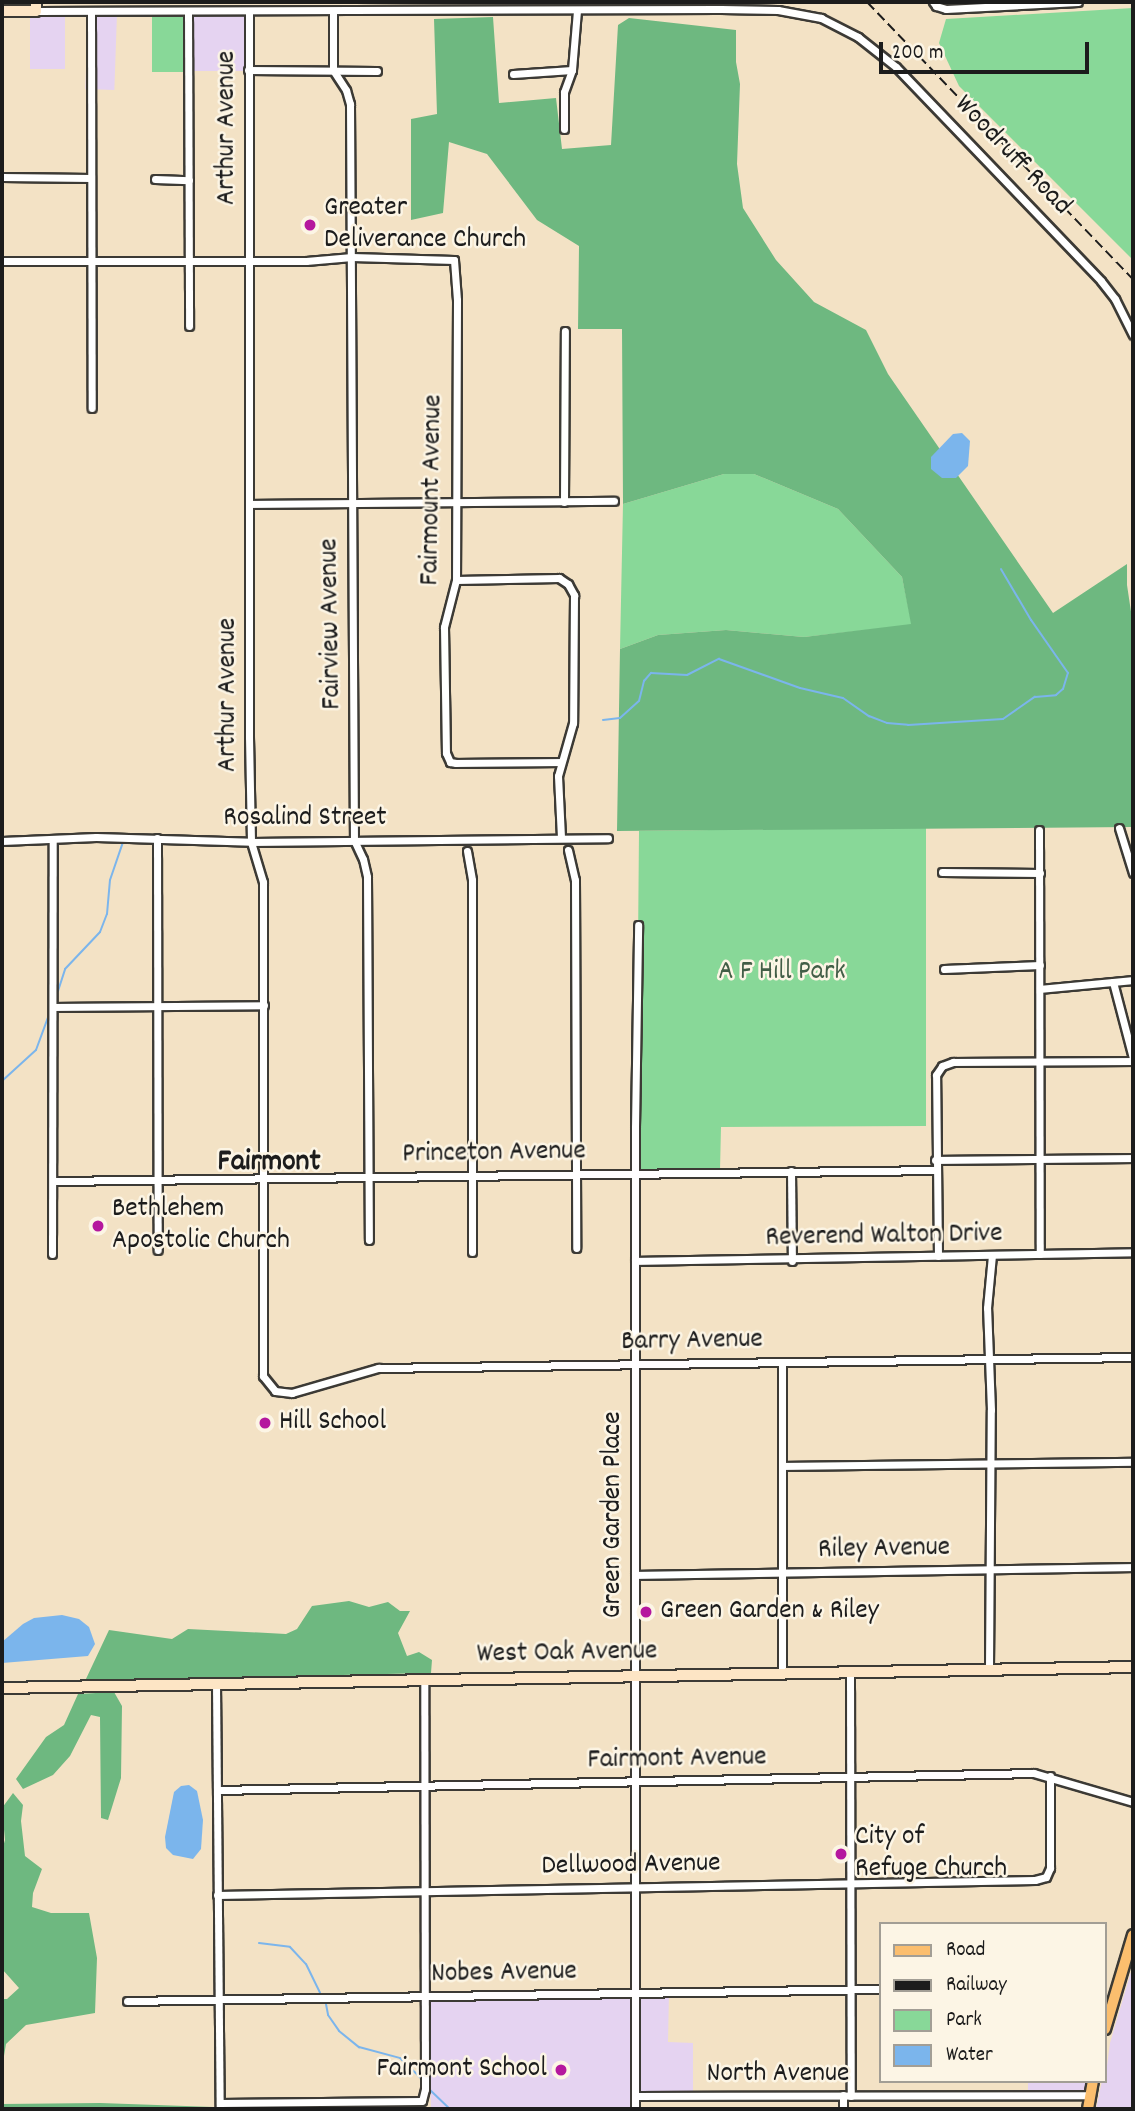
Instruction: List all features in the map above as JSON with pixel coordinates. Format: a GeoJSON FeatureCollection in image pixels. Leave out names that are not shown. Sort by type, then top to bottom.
{"type":"FeatureCollection","features":[{"type":"Feature","properties":{"kind":"main road"},"geometry":{"type":"LineString","coordinates":[[1109,2003],[1133,1935]]}},
{"type":"Feature","properties":{"kind":"main road"},"geometry":{"type":"LineString","coordinates":[[1088,2109],[1093,2083]]}},
{"type":"Feature","properties":{"kind":"street"},"geometry":{"type":"LineString","coordinates":[[139,2],[139,11]]}},
{"type":"Feature","properties":{"kind":"street","name":"Arthur Avenue"},"geometry":{"type":"LineString","coordinates":[[244,2],[248,70],[250,261],[251,842],[263,881],[263,1376]]}},
{"type":"Feature","properties":{"kind":"street"},"geometry":{"type":"LineString","coordinates":[[934,4],[1078,2]]}},
{"type":"Feature","properties":{"kind":"street","name":"Woodruff Road"},"geometry":{"type":"LineString","coordinates":[[2,11],[36,6],[91,12],[337,8],[577,10],[614,6],[721,6],[778,10],[821,18],[842,26],[877,50],[1101,281],[1115,299],[1133,335]]}},
{"type":"Feature","properties":{"kind":"street","name":"Fairview Avenue"},"geometry":{"type":"LineString","coordinates":[[337,8],[333,70],[346,90],[350,104],[354,840],[367,877],[369,1240]]}},
{"type":"Feature","properties":{"kind":"street"},"geometry":{"type":"LineString","coordinates":[[564,129],[564,92],[572,70],[577,10]]}},
{"type":"Feature","properties":{"kind":"street"},"geometry":{"type":"LineString","coordinates":[[188,11],[189,326]]}},
{"type":"Feature","properties":{"kind":"street"},"geometry":{"type":"LineString","coordinates":[[91,12],[92,408]]}},
{"type":"Feature","properties":{"kind":"street"},"geometry":{"type":"LineString","coordinates":[[248,70],[377,71]]}},
{"type":"Feature","properties":{"kind":"street"},"geometry":{"type":"LineString","coordinates":[[513,74],[572,70]]}},
{"type":"Feature","properties":{"kind":"street"},"geometry":{"type":"LineString","coordinates":[[2,177],[91,178]]}},
{"type":"Feature","properties":{"kind":"street"},"geometry":{"type":"LineString","coordinates":[[155,179],[189,180]]}},
{"type":"Feature","properties":{"kind":"street"},"geometry":{"type":"LineString","coordinates":[[2,261],[250,261],[352,257]]}},
{"type":"Feature","properties":{"kind":"street","name":"Fairmount Avenue"},"geometry":{"type":"LineString","coordinates":[[352,257],[454,260],[457,300],[456,580],[444,627],[446,753],[450,761],[561,762]]}},
{"type":"Feature","properties":{"kind":"street"},"geometry":{"type":"LineString","coordinates":[[564,502],[565,331]]}},
{"type":"Feature","properties":{"kind":"street"},"geometry":{"type":"LineString","coordinates":[[249,505],[614,501]]}},
{"type":"Feature","properties":{"kind":"street"},"geometry":{"type":"LineString","coordinates":[[456,580],[558,578],[568,584],[574,595],[573,723],[558,776],[561,838]]}},
{"type":"Feature","properties":{"kind":"street"},"geometry":{"type":"LineString","coordinates":[[1119,828],[1133,873]]}},
{"type":"Feature","properties":{"kind":"street"},"geometry":{"type":"LineString","coordinates":[[1039,830],[1040,1254]]}},
{"type":"Feature","properties":{"kind":"street"},"geometry":{"type":"LineString","coordinates":[[157,838],[158,1250]]}},
{"type":"Feature","properties":{"kind":"street","name":"Rosalind Street"},"geometry":{"type":"LineString","coordinates":[[2,841],[157,838],[251,842],[608,838]]}},
{"type":"Feature","properties":{"kind":"street"},"geometry":{"type":"LineString","coordinates":[[52,1254],[53,839]]}},
{"type":"Feature","properties":{"kind":"street"},"geometry":{"type":"LineString","coordinates":[[568,850],[575,880],[578,1173],[576,1248]]}},
{"type":"Feature","properties":{"kind":"street"},"geometry":{"type":"LineString","coordinates":[[467,851],[472,880],[472,1252]]}},
{"type":"Feature","properties":{"kind":"street"},"geometry":{"type":"LineString","coordinates":[[942,872],[1040,873]]}},
{"type":"Feature","properties":{"kind":"street","name":"Green Garden Place"},"geometry":{"type":"LineString","coordinates":[[635,2109],[635,1172],[638,925]]}},
{"type":"Feature","properties":{"kind":"street"},"geometry":{"type":"LineString","coordinates":[[944,969],[1040,965]]}},
{"type":"Feature","properties":{"kind":"street"},"geometry":{"type":"LineString","coordinates":[[1040,989],[1133,980]]}},
{"type":"Feature","properties":{"kind":"street"},"geometry":{"type":"LineString","coordinates":[[938,1256],[936,1075],[942,1066],[953,1062],[1133,1060],[1113,982]]}},
{"type":"Feature","properties":{"kind":"street"},"geometry":{"type":"LineString","coordinates":[[54,1007],[264,1005]]}},
{"type":"Feature","properties":{"kind":"street"},"geometry":{"type":"LineString","coordinates":[[936,1160],[1133,1158]]}},
{"type":"Feature","properties":{"kind":"street","name":"Princeton Avenue"},"geometry":{"type":"LineString","coordinates":[[54,1181],[936,1170]]}},
{"type":"Feature","properties":{"kind":"street"},"geometry":{"type":"LineString","coordinates":[[791,1171],[792,1261]]}},
{"type":"Feature","properties":{"kind":"street","name":"Reverend Walton Drive"},"geometry":{"type":"LineString","coordinates":[[635,1261],[792,1261],[1133,1252]]}},
{"type":"Feature","properties":{"kind":"street"},"geometry":{"type":"LineString","coordinates":[[989,1668],[991,1464],[986,1308],[992,1255]]}},
{"type":"Feature","properties":{"kind":"street","name":"Barry Avenue"},"geometry":{"type":"LineString","coordinates":[[263,1376],[275,1391],[292,1393],[359,1371],[378,1368],[1133,1357]]}},
{"type":"Feature","properties":{"kind":"street"},"geometry":{"type":"LineString","coordinates":[[782,1362],[782,1672]]}},
{"type":"Feature","properties":{"kind":"street"},"geometry":{"type":"LineString","coordinates":[[783,1466],[1133,1462]]}},
{"type":"Feature","properties":{"kind":"street","name":"Riley Avenue"},"geometry":{"type":"LineString","coordinates":[[635,1575],[1133,1567]]}},
{"type":"Feature","properties":{"kind":"street","name":"West Oak Avenue"},"geometry":{"type":"LineString","coordinates":[[2,1688],[1133,1667]]}},
{"type":"Feature","properties":{"kind":"street"},"geometry":{"type":"LineString","coordinates":[[843,2109],[847,2095],[851,1990],[850,1671]]}},
{"type":"Feature","properties":{"kind":"street"},"geometry":{"type":"LineString","coordinates":[[216,1684],[220,2106],[422,2101],[425,2090],[424,1680]]}},
{"type":"Feature","properties":{"kind":"street","name":"Fairmont Avenue"},"geometry":{"type":"LineString","coordinates":[[218,1790],[1034,1773],[1133,1802]]}},
{"type":"Feature","properties":{"kind":"street","name":"Dellwood Avenue"},"geometry":{"type":"LineString","coordinates":[[217,1895],[1035,1880],[1046,1877],[1050,1868],[1050,1776]]}},
{"type":"Feature","properties":{"kind":"street","name":"Nobes Avenue"},"geometry":{"type":"LineString","coordinates":[[127,2001],[880,1989]]}},
{"type":"Feature","properties":{"kind":"street","name":"North Avenue"},"geometry":{"type":"LineString","coordinates":[[635,2096],[1090,2095]]}},
{"type":"Feature","properties":{"kind":"shaded area"},"geometry":{"type":"Polygon","coordinates":[[[30,13],[65,13],[65,69],[30,69],[30,13]]]}},
{"type":"Feature","properties":{"kind":"shaded area"},"geometry":{"type":"Polygon","coordinates":[[[88,13],[117,14],[114,90],[85,89],[88,13]]]}},
{"type":"Feature","properties":{"kind":"shaded area"},"geometry":{"type":"Polygon","coordinates":[[[191,14],[245,14],[245,71],[191,71],[191,14]]]}},
{"type":"Feature","properties":{"kind":"shaded area"},"geometry":{"type":"Polygon","coordinates":[[[1133,1965],[1133,2109],[1096,2109],[1102,2083],[1107,2083],[1110,2043],[1133,1965]]]}},
{"type":"Feature","properties":{"kind":"shaded area","name":"Fairmont School"},"geometry":{"type":"Polygon","coordinates":[[[669,1994],[668,2042],[693,2043],[693,2098],[637,2098],[636,2109],[431,2109],[428,1999],[669,1994]]]}},
{"type":"Feature","properties":{"kind":"shaded area"},"geometry":{"type":"Polygon","coordinates":[[[1028,2083],[1087,2083],[1087,2097],[1028,2097],[1028,2083]]]}},
{"type":"Feature","properties":{"kind":"green space"},"geometry":{"type":"Polygon","coordinates":[[[1133,8],[1133,260],[959,86],[939,43],[946,19],[1133,8]]]}},
{"type":"Feature","properties":{"kind":"green space"},"geometry":{"type":"Polygon","coordinates":[[[152,14],[191,14],[191,72],[152,72],[152,14]]]}},
{"type":"Feature","properties":{"kind":"green space"},"geometry":{"type":"Polygon","coordinates":[[[493,17],[499,103],[556,98],[562,149],[611,145],[618,25],[629,18],[736,30],[736,62],[740,84],[737,164],[743,208],[776,260],[814,302],[866,330],[888,374],[1053,613],[1127,564],[1133,625],[1133,827],[617,831],[620,649],[658,635],[726,630],[804,637],[911,624],[902,577],[838,509],[754,474],[724,474],[623,504],[622,329],[578,329],[579,246],[537,220],[487,154],[449,142],[443,213],[411,220],[411,119],[437,114],[434,19],[493,17]]]}},
{"type":"Feature","properties":{"kind":"green space"},"geometry":{"type":"Polygon","coordinates":[[[724,474],[754,474],[838,509],[902,577],[912,625],[804,637],[726,630],[658,635],[620,649],[623,504],[724,474]]]}},
{"type":"Feature","properties":{"kind":"green space","name":"A F Hill Park"},"geometry":{"type":"Polygon","coordinates":[[[926,827],[926,1126],[721,1127],[720,1170],[636,1170],[639,831],[926,827]]]}},
{"type":"Feature","properties":{"kind":"green space"},"geometry":{"type":"Polygon","coordinates":[[[349,1601],[369,1607],[388,1602],[400,1611],[410,1611],[398,1633],[407,1656],[419,1652],[432,1660],[431,1673],[85,1681],[109,1630],[172,1639],[188,1629],[286,1634],[297,1629],[312,1606],[349,1601]]]}},
{"type":"Feature","properties":{"kind":"green space"},"geometry":{"type":"Polygon","coordinates":[[[114,1692],[122,1706],[121,1778],[108,1820],[101,1818],[100,1717],[91,1715],[70,1756],[53,1775],[23,1789],[16,1779],[46,1737],[64,1725],[78,1694],[114,1692]]]}},
{"type":"Feature","properties":{"kind":"green space"},"geometry":{"type":"Polygon","coordinates":[[[13,1793],[23,1805],[21,1821],[25,1856],[42,1869],[33,1893],[32,1907],[51,1913],[89,1913],[97,1958],[95,2013],[26,2025],[6,2044],[2,2068],[2,1999],[7,1999],[19,1988],[2,1969],[2,1850],[5,1840],[2,1808],[13,1793]]]}},
{"type":"Feature","properties":{"kind":"green space"},"geometry":{"type":"Polygon","coordinates":[[[100,2103],[214,2109],[2,2109],[2,2104],[100,2103]]]}},
{"type":"Feature","properties":{"kind":"water"},"geometry":{"type":"Polygon","coordinates":[[[962,433],[970,441],[968,466],[956,478],[942,478],[931,469],[931,457],[953,434],[962,433]]]}},
{"type":"Feature","properties":{"kind":"water"},"geometry":{"type":"Polygon","coordinates":[[[62,1615],[79,1619],[89,1627],[95,1644],[88,1656],[2,1663],[2,1642],[23,1624],[34,1618],[62,1615]]]}},
{"type":"Feature","properties":{"kind":"water"},"geometry":{"type":"Polygon","coordinates":[[[189,1785],[197,1791],[203,1820],[201,1849],[193,1859],[173,1855],[166,1848],[165,1837],[174,1792],[181,1786],[189,1785]]]}},
{"type":"Feature","properties":{"kind":"waterway"},"geometry":{"type":"LineString","coordinates":[[603,720],[620,718],[639,701],[644,681],[651,673],[687,675],[719,659],[800,688],[843,698],[869,716],[887,723],[908,725],[1003,719],[1035,697],[1056,695],[1063,689],[1068,673],[1031,620],[1001,569]]}},
{"type":"Feature","properties":{"kind":"waterway"},"geometry":{"type":"LineString","coordinates":[[58,991],[65,969],[100,932],[107,914],[110,880],[123,842]]}},
{"type":"Feature","properties":{"kind":"waterway"},"geometry":{"type":"LineString","coordinates":[[2,1081],[36,1050],[50,1012]]}},
{"type":"Feature","properties":{"kind":"waterway"},"geometry":{"type":"LineString","coordinates":[[259,1943],[290,1947],[306,1964],[320,1993]]}},
{"type":"Feature","properties":{"kind":"waterway"},"geometry":{"type":"LineString","coordinates":[[325,1999],[328,2015],[339,2031],[359,2047],[400,2058],[422,2079]]}},
{"type":"Feature","properties":{"kind":"waterway"},"geometry":{"type":"LineString","coordinates":[[428,2088],[450,2109]]}},
{"type":"Feature","properties":{"kind":"railway"},"geometry":{"type":"LineString","coordinates":[[867,2],[1133,279]]}},
{"type":"Feature","properties":{"kind":"place","name":"Greater Deliverance Church"},"geometry":{"type":"Point","coordinates":[310,225]}},
{"type":"Feature","properties":{"kind":"place","name":"Bethlehem Apostolic Church"},"geometry":{"type":"Point","coordinates":[98,1226]}},
{"type":"Feature","properties":{"kind":"place","name":"Hill School"},"geometry":{"type":"Point","coordinates":[265,1423]}},
{"type":"Feature","properties":{"kind":"place","name":"Green Garden & Riley"},"geometry":{"type":"Point","coordinates":[646,1612]}},
{"type":"Feature","properties":{"kind":"place","name":"City of Refuge Church"},"geometry":{"type":"Point","coordinates":[841,1854]}},
{"type":"Feature","properties":{"kind":"place","name":"Fairmont School"},"geometry":{"type":"Point","coordinates":[561,2070]}},
{"type":"Feature","properties":{"kind":"district","name":"Fairmont"},"geometry":{"type":"Point","coordinates":[269,1164]}}]}
